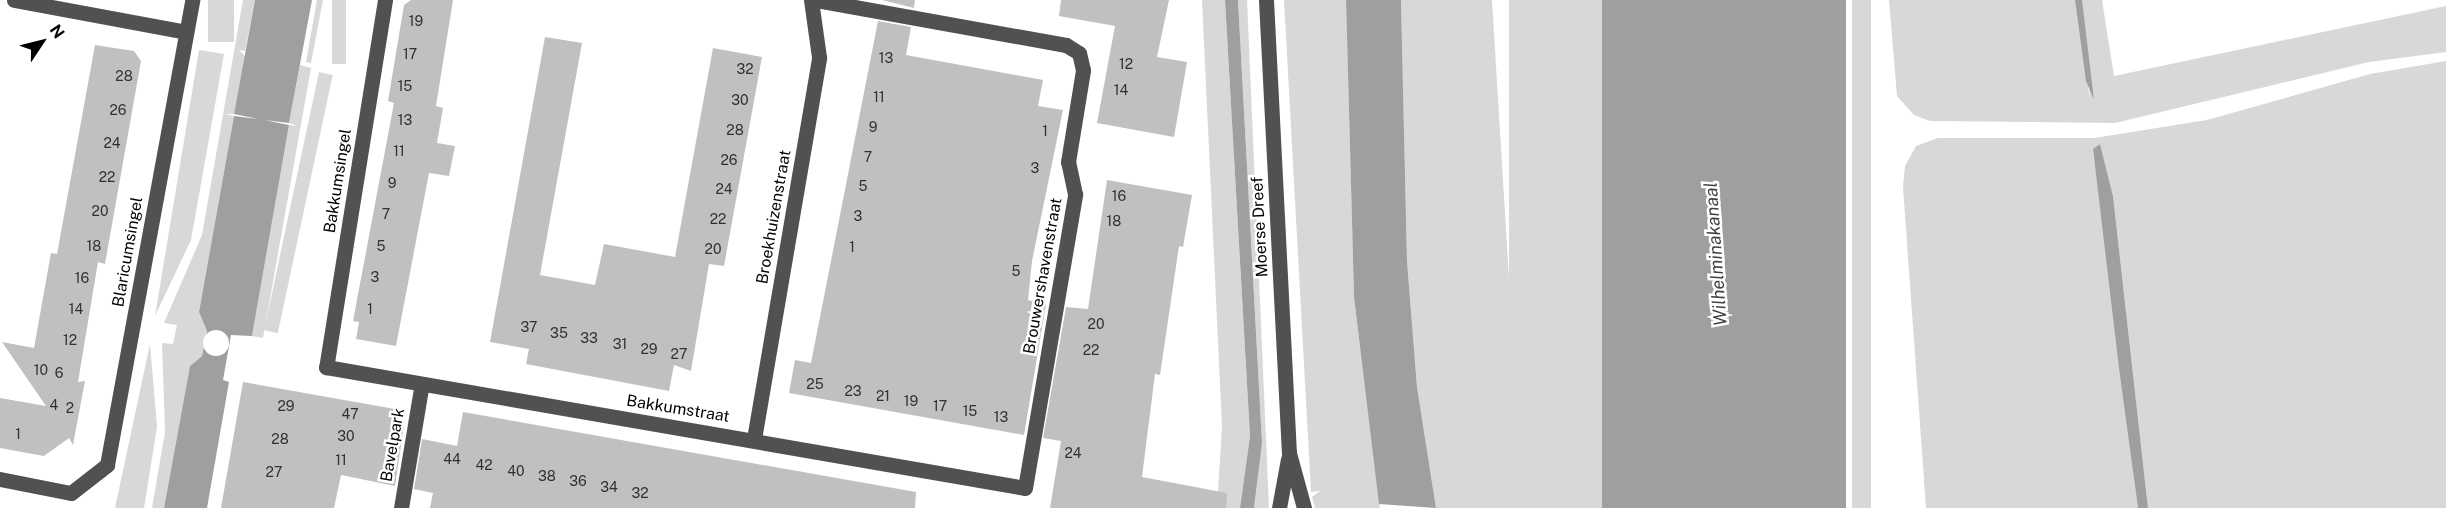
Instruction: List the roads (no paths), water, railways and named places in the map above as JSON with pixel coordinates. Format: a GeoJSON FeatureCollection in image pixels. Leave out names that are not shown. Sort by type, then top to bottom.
{"type":"FeatureCollection","features":[{"type":"Feature","properties":{"kind":"street"},"geometry":{"type":"LineString","coordinates":[[14,0],[186,32]]}},
{"type":"Feature","properties":{"kind":"street","name":"Blaricumsingel"},"geometry":{"type":"LineString","coordinates":[[0,479],[71,493],[107,465],[192,0]]}},
{"type":"Feature","properties":{"kind":"street","name":"Bakkumsingel"},"geometry":{"type":"LineString","coordinates":[[326,367],[386,0]]}},
{"type":"Feature","properties":{"kind":"street","name":"Broekhuizenstraat"},"geometry":{"type":"LineString","coordinates":[[754,439],[819,57],[813,0]]}},
{"type":"Feature","properties":{"kind":"street","name":"Brouwershavenstraat"},"geometry":{"type":"LineString","coordinates":[[813,0],[1066,45],[1079,53],[1083,70],[1068,162],[1075,194],[1025,488]]}},
{"type":"Feature","properties":{"kind":"street","name":"Moerse Dreef"},"geometry":{"type":"LineString","coordinates":[[1266,0],[1289,453],[1304,508]]}},
{"type":"Feature","properties":{"kind":"street","name":"Bakkumstraat"},"geometry":{"type":"LineString","coordinates":[[326,367],[422,388],[754,439],[1025,488]]}},
{"type":"Feature","properties":{"kind":"street","name":"Bavelpark"},"geometry":{"type":"LineString","coordinates":[[401,508],[422,388]]}},
{"type":"Feature","properties":{"kind":"street","name":"Moerse Dreef"},"geometry":{"type":"LineString","coordinates":[[1279,508],[1289,453]]}},
{"type":"Feature","properties":{"kind":"water"},"geometry":{"type":"Polygon","coordinates":[[[255,0],[312,0],[289,123],[264,120],[289,125],[252,336],[231,335],[223,380],[229,382],[207,508],[164,508],[190,366],[202,356],[207,331],[199,312],[234,116],[258,119],[234,114],[255,0]]]}},
{"type":"Feature","properties":{"kind":"water"},"geometry":{"type":"Polygon","coordinates":[[[1225,0],[1238,0],[1262,443],[1254,508],[1240,508],[1250,436],[1225,0]]]}},
{"type":"Feature","properties":{"kind":"water"},"geometry":{"type":"Polygon","coordinates":[[[1346,0],[1401,0],[1407,261],[1417,387],[1436,508],[1379,504],[1354,297],[1346,0]]]}},
{"type":"Feature","properties":{"kind":"water","name":"Wilhelminakanaal"},"geometry":{"type":"Polygon","coordinates":[[[1602,0],[1846,0],[1846,508],[1602,508],[1602,0]]]}},
{"type":"Feature","properties":{"kind":"water"},"geometry":{"type":"Polygon","coordinates":[[[2075,0],[2082,0],[2094,100],[2086,81],[2075,0]]]}},
{"type":"Feature","properties":{"kind":"water"},"geometry":{"type":"Polygon","coordinates":[[[2100,144],[2113,196],[2148,508],[2138,508],[2119,368],[2093,149],[2100,144]]]}}]}
